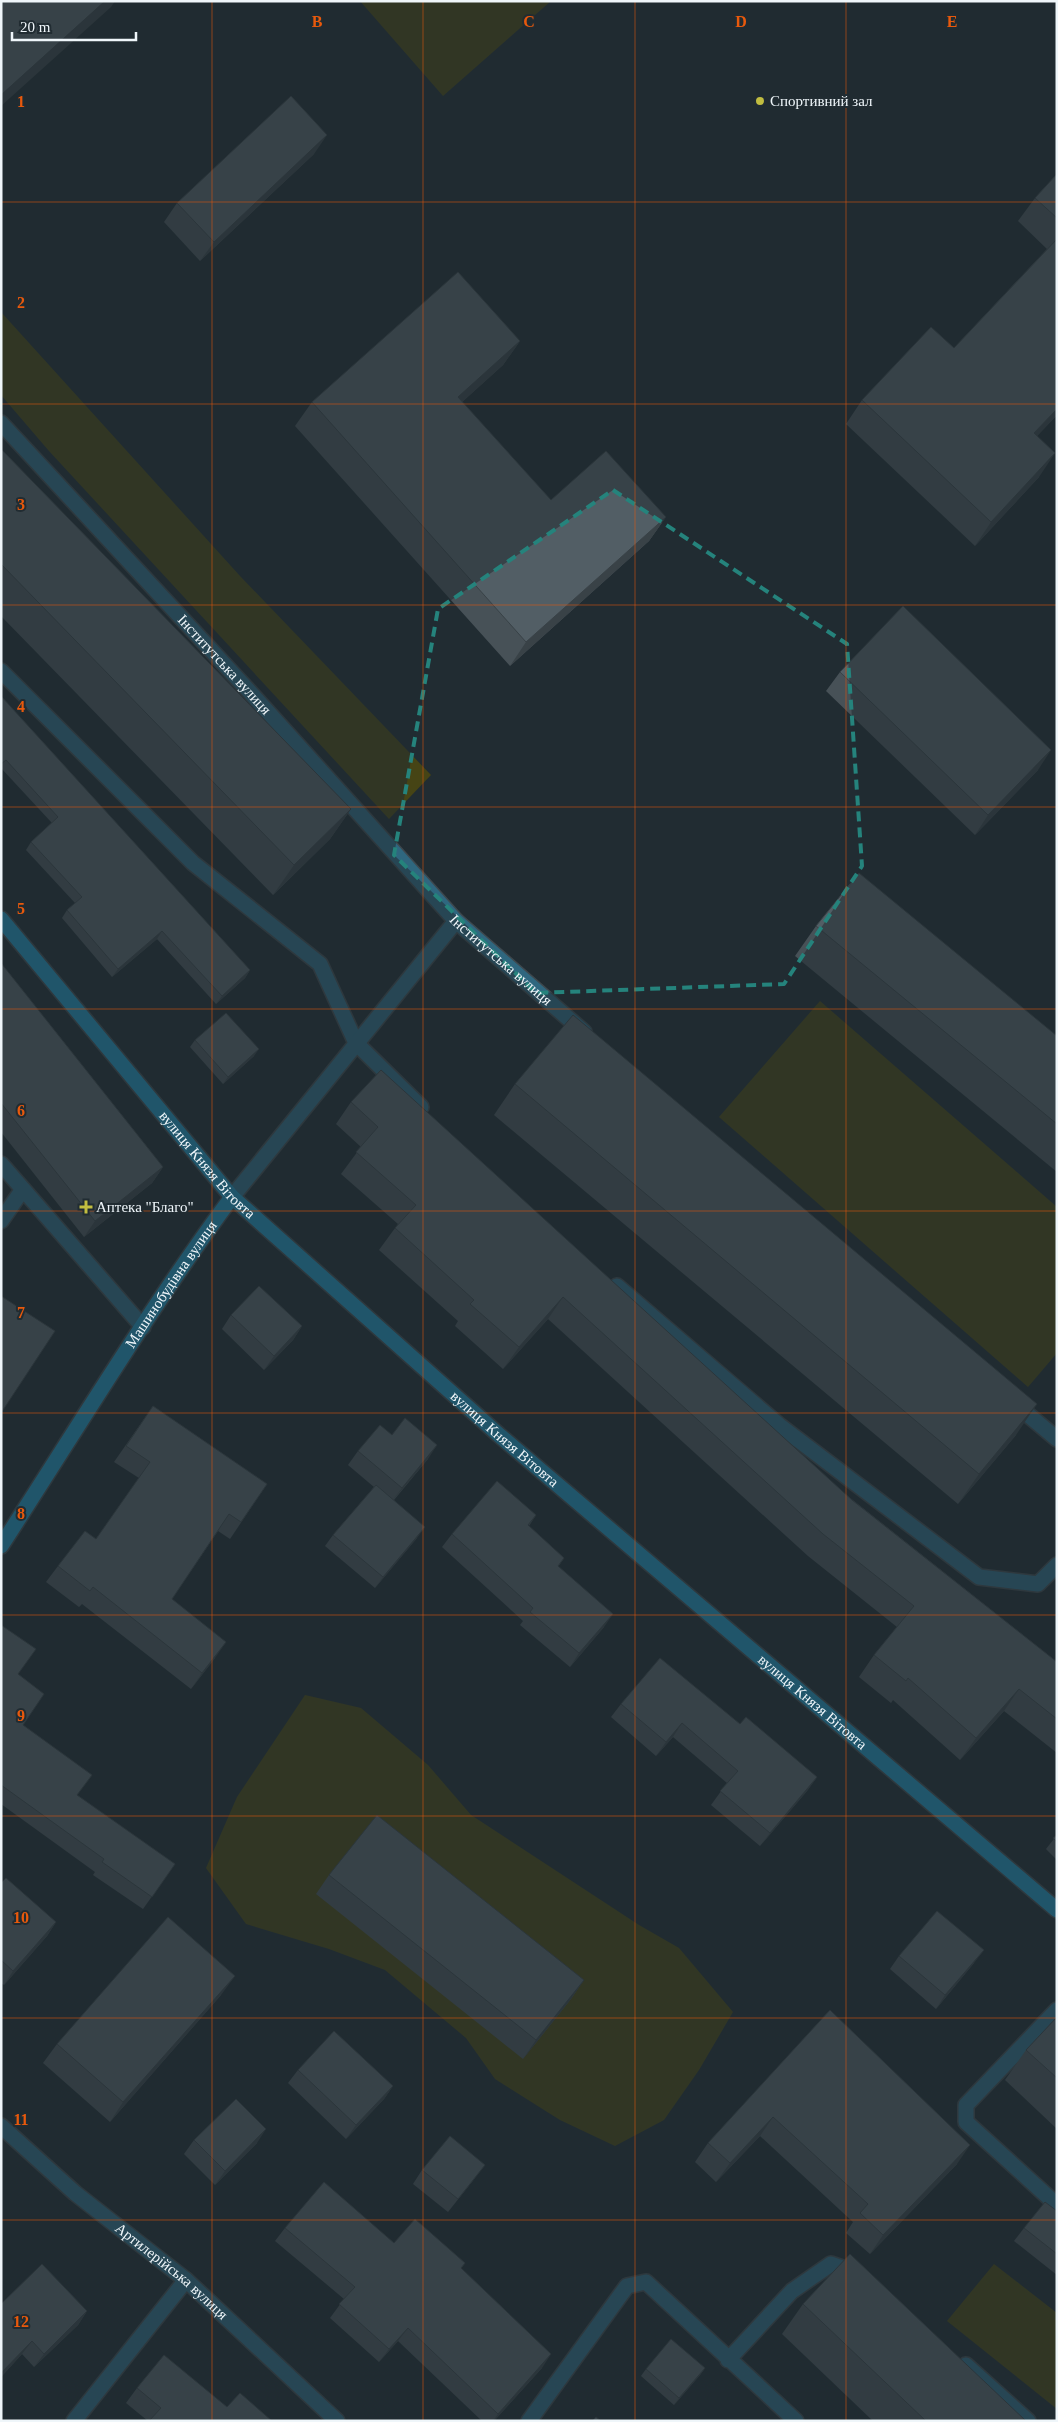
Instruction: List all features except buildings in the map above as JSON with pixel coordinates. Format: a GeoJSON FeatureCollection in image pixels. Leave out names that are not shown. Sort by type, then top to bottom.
{"type":"FeatureCollection","features":[{"type":"Feature","properties":{"kind":"street","name":"Інститутська вулиця"},"geometry":{"type":"LineString","coordinates":[[1,423],[249,691],[456,921],[598,1044]]}},
{"type":"Feature","properties":{"kind":"street"},"geometry":{"type":"LineString","coordinates":[[1,671],[193,863],[320,964],[356,1043],[434,1120]]}},
{"type":"Feature","properties":{"kind":"street","name":"вулиця Князя Вітовта"},"geometry":{"type":"LineString","coordinates":[[1,919],[232,1197],[500,1435],[1057,1910]]}},
{"type":"Feature","properties":{"kind":"street","name":"Машинобудівна вулиця"},"geometry":{"type":"LineString","coordinates":[[1,1546],[143,1327],[168,1284],[232,1197],[456,921]]}},
{"type":"Feature","properties":{"kind":"street"},"geometry":{"type":"LineString","coordinates":[[1,1164],[143,1327]]}},
{"type":"Feature","properties":{"kind":"street"},"geometry":{"type":"LineString","coordinates":[[1,1220],[23,1189]]}},
{"type":"Feature","properties":{"kind":"street"},"geometry":{"type":"LineString","coordinates":[[609,1279],[780,1426],[979,1577],[1038,1584],[1057,1565]]}},
{"type":"Feature","properties":{"kind":"street"},"geometry":{"type":"LineString","coordinates":[[1004,1394],[1057,1439]]}},
{"type":"Feature","properties":{"kind":"street"},"geometry":{"type":"LineString","coordinates":[[1057,2010],[966,2104],[966,2122],[1057,2205]]}},
{"type":"Feature","properties":{"kind":"street","name":"Артилерійська вулиця"},"geometry":{"type":"LineString","coordinates":[[1,2126],[75,2193],[186,2280],[337,2421]]}},
{"type":"Feature","properties":{"kind":"street"},"geometry":{"type":"LineString","coordinates":[[728,2360],[792,2291],[831,2264],[862,2274],[869,2280]]}},
{"type":"Feature","properties":{"kind":"street"},"geometry":{"type":"LineString","coordinates":[[74,2421],[186,2280]]}},
{"type":"Feature","properties":{"kind":"street"},"geometry":{"type":"LineString","coordinates":[[530,2421],[627,2286],[646,2282],[796,2421]]}},
{"type":"Feature","properties":{"kind":"street"},"geometry":{"type":"LineString","coordinates":[[954,2354],[1028,2421]]}},
{"type":"Feature","properties":{"kind":"highlighted area"},"geometry":{"type":"Polygon","coordinates":[[[613,490],[847,644],[862,866],[784,984],[536,993],[394,855],[438,609],[613,490]]]}},
{"type":"Feature","properties":{"kind":"shaded area"},"geometry":{"type":"Polygon","coordinates":[[[360,1],[551,1],[443,96],[360,1]]]}},
{"type":"Feature","properties":{"kind":"shaded area"},"geometry":{"type":"Polygon","coordinates":[[[1,312],[240,576],[431,775],[389,819],[49,451],[1,395],[1,312]]]}},
{"type":"Feature","properties":{"kind":"shaded area"},"geometry":{"type":"Polygon","coordinates":[[[820,1001],[1057,1207],[1057,1353],[1028,1387],[719,1117],[820,1001]]]}},
{"type":"Feature","properties":{"kind":"shaded area"},"geometry":{"type":"Polygon","coordinates":[[[305,1695],[361,1708],[428,1765],[471,1815],[639,1925],[679,1948],[733,2012],[699,2070],[664,2120],[615,2146],[560,2120],[495,2079],[466,2038],[385,1970],[329,1949],[246,1924],[206,1868],[237,1797],[305,1695]]]}},
{"type":"Feature","properties":{"kind":"shaded area"},"geometry":{"type":"Polygon","coordinates":[[[994,2264],[1057,2313],[1057,2409],[947,2321],[994,2264]]]}},
{"type":"Feature","properties":{"kind":"place","name":"Спортивний зал"},"geometry":{"type":"Point","coordinates":[760,101]}},
{"type":"Feature","properties":{"kind":"place","name":"Аптека \"Благо\""},"geometry":{"type":"Point","coordinates":[86,1207]}}]}
